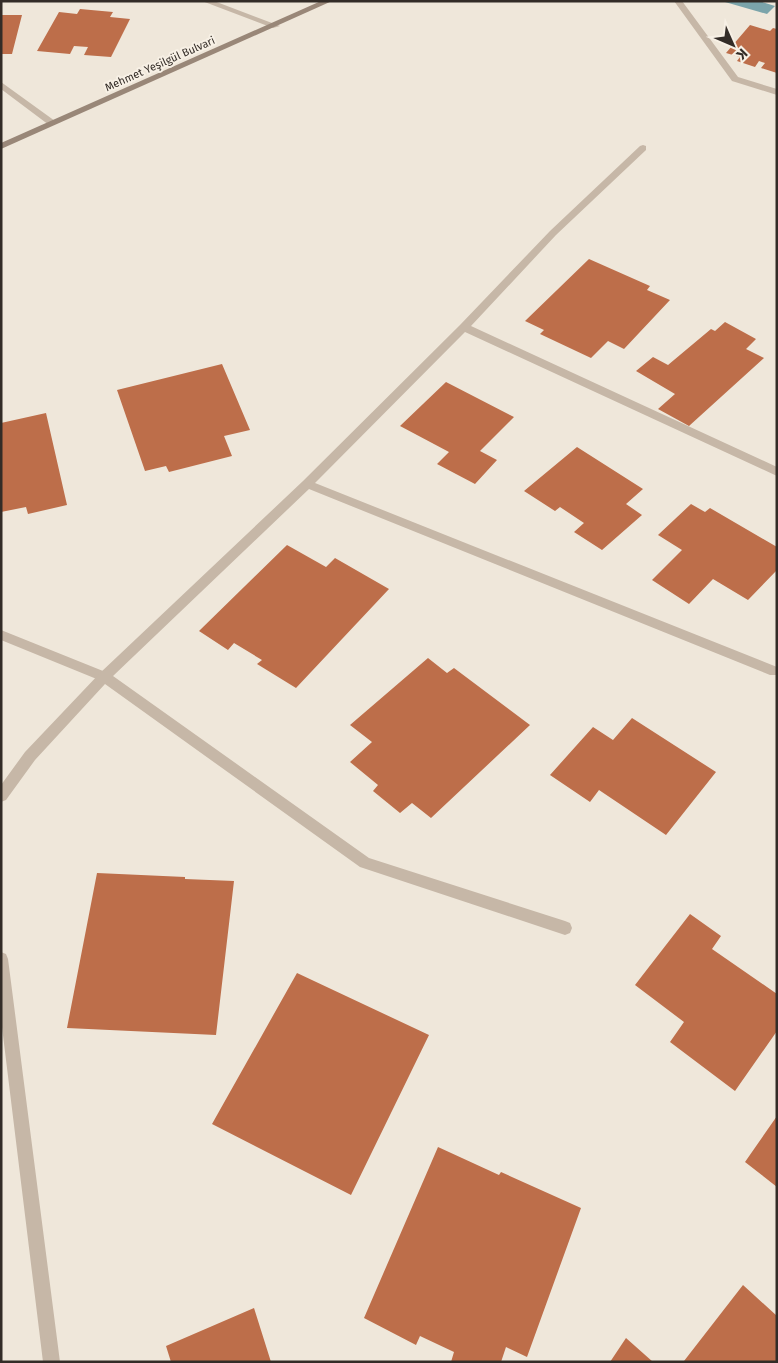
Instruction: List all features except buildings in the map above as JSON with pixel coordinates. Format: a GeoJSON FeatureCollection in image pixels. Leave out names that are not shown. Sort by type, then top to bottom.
{"type":"FeatureCollection","features":[{"type":"Feature","properties":{"kind":"main road","name":"Mehmet Yeşilgül Bulvari"},"geometry":{"type":"LineString","coordinates":[[1,146],[276,26],[328,1]]}},
{"type":"Feature","properties":{"kind":"street"},"geometry":{"type":"LineString","coordinates":[[206,1],[276,26]]}},
{"type":"Feature","properties":{"kind":"street"},"geometry":{"type":"LineString","coordinates":[[678,1],[735,79],[777,92]]}},
{"type":"Feature","properties":{"kind":"street"},"geometry":{"type":"LineString","coordinates":[[1,86],[52,123]]}},
{"type":"Feature","properties":{"kind":"street"},"geometry":{"type":"LineString","coordinates":[[1,796],[30,756],[104,677],[307,484],[464,327],[552,233],[643,148]]}},
{"type":"Feature","properties":{"kind":"street"},"geometry":{"type":"LineString","coordinates":[[464,327],[777,472]]}},
{"type":"Feature","properties":{"kind":"street"},"geometry":{"type":"LineString","coordinates":[[307,484],[774,671]]}},
{"type":"Feature","properties":{"kind":"street"},"geometry":{"type":"LineString","coordinates":[[1,635],[104,677],[365,863],[565,928]]}},
{"type":"Feature","properties":{"kind":"street"},"geometry":{"type":"LineString","coordinates":[[1,960],[52,1362]]}},
{"type":"Feature","properties":{"kind":"water"},"geometry":{"type":"Polygon","coordinates":[[[759,1],[775,6],[767,14],[725,2],[759,1]]]}}]}
